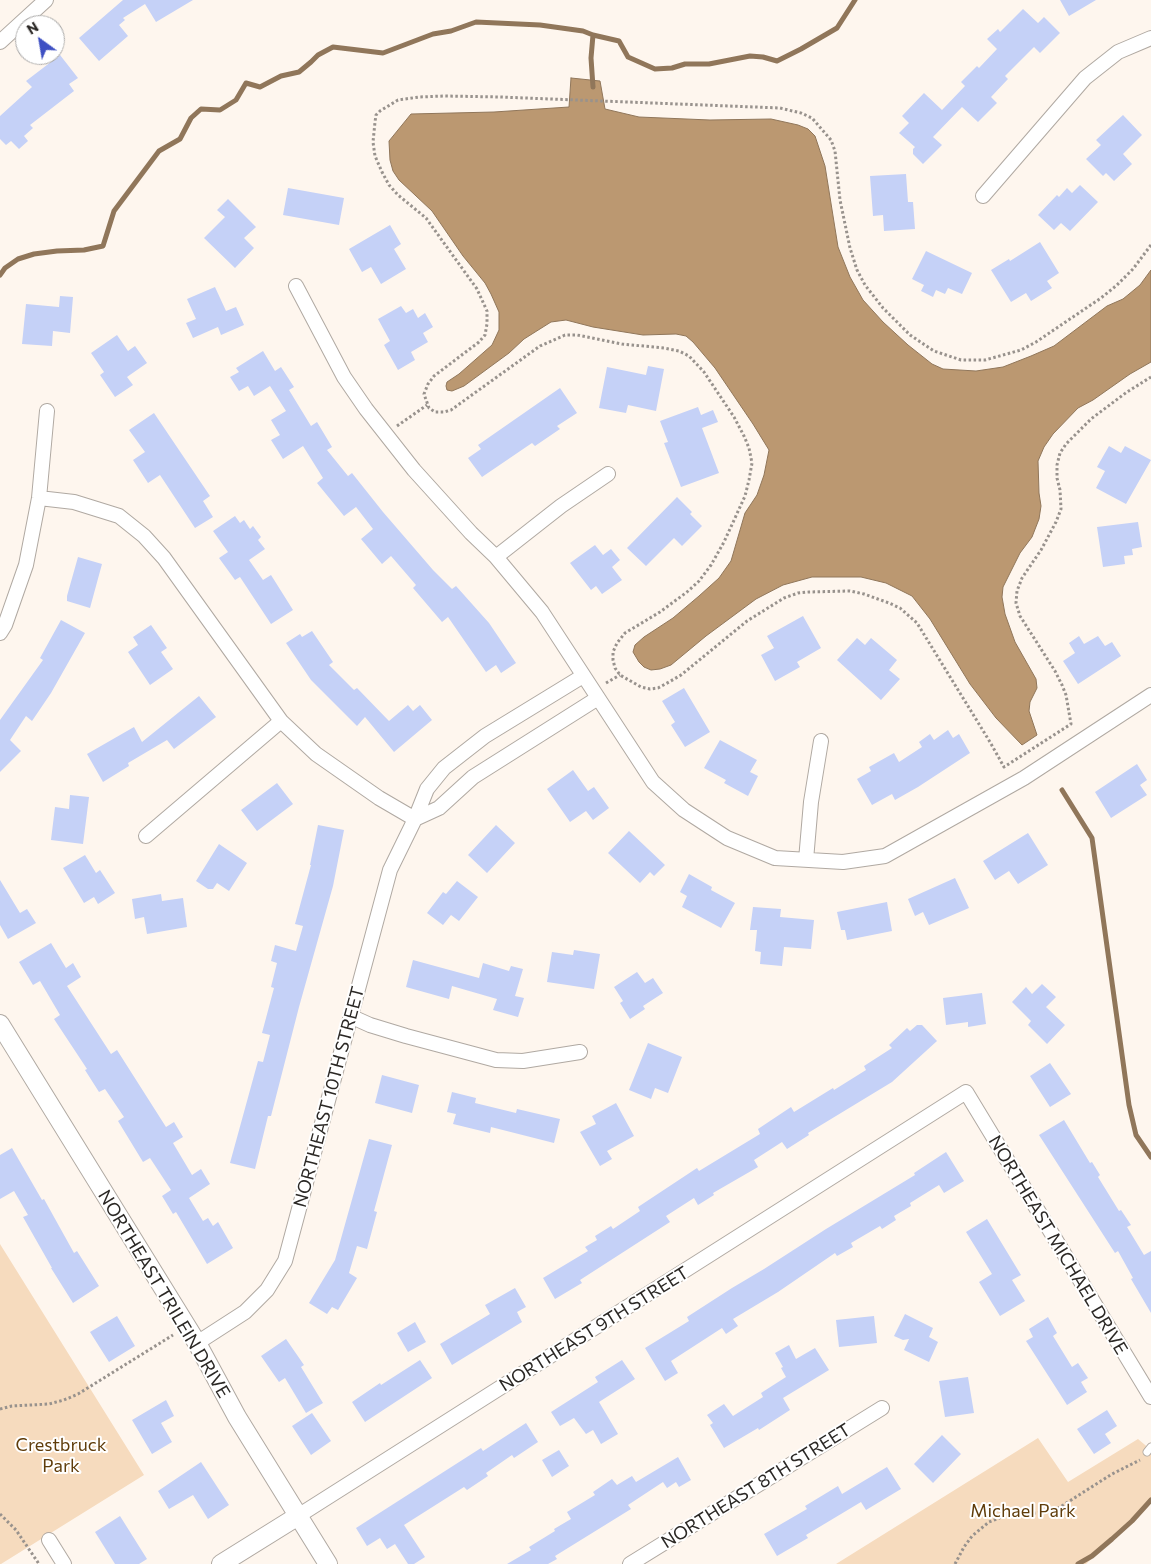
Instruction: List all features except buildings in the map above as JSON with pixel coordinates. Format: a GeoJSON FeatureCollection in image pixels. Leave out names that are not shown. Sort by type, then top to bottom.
{"type":"FeatureCollection","features":[{"type":"Feature","properties":{"kind":"street"},"geometry":{"type":"LineString","coordinates":[[0,42],[46,0]]}},
{"type":"Feature","properties":{"kind":"street"},"geometry":{"type":"LineString","coordinates":[[983,196],[1085,78],[1118,52],[1151,38]]}},
{"type":"Feature","properties":{"kind":"street"},"geometry":{"type":"LineString","coordinates":[[296,286],[344,377],[366,409],[414,470],[471,533],[496,557],[542,612],[653,782],[684,810],[727,838],[775,858],[843,862],[885,856],[1024,778],[1151,695]]}},
{"type":"Feature","properties":{"kind":"street"},"geometry":{"type":"LineString","coordinates":[[0,633],[26,565],[38,498],[47,411]]}},
{"type":"Feature","properties":{"kind":"street"},"geometry":{"type":"LineString","coordinates":[[496,557],[561,506],[608,474]]}},
{"type":"Feature","properties":{"kind":"street"},"geometry":{"type":"LineString","coordinates":[[38,498],[74,502],[119,516],[144,536],[164,558],[281,721],[316,754],[378,798],[415,818],[439,808],[473,777],[598,698]]}},
{"type":"Feature","properties":{"kind":"street","name":"NORTHEAST 10TH STREET"},"geometry":{"type":"LineString","coordinates":[[197,1343],[245,1312],[268,1290],[285,1261],[390,870],[427,789],[444,768],[485,736],[583,676]]}},
{"type":"Feature","properties":{"kind":"street"},"geometry":{"type":"LineString","coordinates":[[146,836],[281,721]]}},
{"type":"Feature","properties":{"kind":"street"},"geometry":{"type":"LineString","coordinates":[[806,860],[811,802],[821,741]]}},
{"type":"Feature","properties":{"kind":"street"},"geometry":{"type":"LineString","coordinates":[[350,1016],[370,1025],[406,1036],[496,1060],[523,1061],[580,1052]]}},
{"type":"Feature","properties":{"kind":"street","name":"NORTHEAST TRILEIN DRIVE"},"geometry":{"type":"LineString","coordinates":[[0,1024],[197,1343],[237,1417],[328,1564]]}},
{"type":"Feature","properties":{"kind":"street","name":"NORTHEAST MICHAEL DRIVE"},"geometry":{"type":"LineString","coordinates":[[966,1092],[1151,1397]]}},
{"type":"Feature","properties":{"kind":"street","name":"NORTHEAST 9TH STREET"},"geometry":{"type":"LineString","coordinates":[[221,1564],[966,1092]]}},
{"type":"Feature","properties":{"kind":"street","name":"NORTHEAST 8TH STREET"},"geometry":{"type":"LineString","coordinates":[[630,1564],[882,1408]]}},
{"type":"Feature","properties":{"kind":"street"},"geometry":{"type":"LineString","coordinates":[[49,1540],[64,1564]]}},
{"type":"Feature","properties":{"kind":"path"},"geometry":{"type":"LineString","coordinates":[[1151,245],[1133,269],[1102,298],[1036,342],[1021,350],[985,360],[961,360],[934,351],[910,335],[883,308],[865,285],[857,270],[850,248],[840,200],[835,151],[831,140],[812,118],[801,113],[780,108],[445,96],[398,100],[386,106],[376,115],[373,142],[375,156],[389,185],[426,218],[477,289],[487,311],[488,324],[485,335],[479,342],[434,376],[428,384],[424,394],[429,408],[435,412],[451,410],[540,346],[565,335],[577,335],[622,344],[664,348],[679,351],[689,356],[704,372],[734,417],[744,436],[749,448],[752,464],[745,496],[711,565],[699,581],[660,612],[626,633],[617,643],[613,652],[615,668],[620,675],[641,687],[658,688],[681,675],[748,621],[784,598],[809,592],[850,591],[864,594],[889,602],[900,608],[917,623],[1004,767],[1071,724],[1062,684],[1020,616],[1016,603],[1017,591],[1022,578],[1056,522],[1061,509],[1057,478],[1057,465],[1060,453],[1066,444],[1091,419],[1151,378]]}},
{"type":"Feature","properties":{"kind":"path"},"geometry":{"type":"LineString","coordinates":[[385,434],[427,405]]}},
{"type":"Feature","properties":{"kind":"path"},"geometry":{"type":"LineString","coordinates":[[0,1409],[12,1406],[49,1404],[71,1397],[187,1327]]}},
{"type":"Feature","properties":{"kind":"path"},"geometry":{"type":"LineString","coordinates":[[955,1564],[972,1536],[989,1522],[1002,1517],[1057,1509],[1147,1452]]}},
{"type":"Feature","properties":{"kind":"path"},"geometry":{"type":"LineString","coordinates":[[0,1514],[16,1530],[39,1564]]}},
{"type":"Feature","properties":{"kind":"green space","name":"Crestbruck Park"},"geometry":{"type":"Polygon","coordinates":[[[0,1244],[144,1475],[1,1564],[0,1564],[0,1244]]]}},
{"type":"Feature","properties":{"kind":"green space","name":"Michael Park"},"geometry":{"type":"Polygon","coordinates":[[[1038,1438],[1068,1482],[1138,1439],[1151,1450],[1151,1502],[1086,1564],[836,1564],[1038,1438]]]}},
{"type":"Feature","properties":{"kind":"shaded area"},"geometry":{"type":"Polygon","coordinates":[[[571,78],[600,81],[605,109],[639,117],[710,120],[771,119],[808,129],[815,136],[825,166],[838,247],[850,277],[863,300],[883,322],[932,364],[943,369],[976,371],[1003,367],[1054,346],[1107,306],[1123,299],[1140,285],[1151,270],[1151,362],[1078,408],[1053,434],[1044,447],[1038,461],[1041,506],[1039,519],[1032,537],[1020,553],[1003,587],[1002,597],[1005,614],[1015,642],[1036,679],[1037,688],[1030,702],[1029,711],[1037,735],[1022,745],[996,718],[970,684],[930,619],[912,596],[886,583],[861,577],[812,577],[783,585],[756,599],[671,665],[651,670],[639,662],[633,652],[635,645],[673,618],[699,596],[719,578],[731,561],[745,513],[757,495],[764,475],[769,450],[715,368],[693,342],[686,336],[676,334],[643,335],[593,327],[566,320],[551,322],[524,339],[509,353],[464,386],[452,391],[447,390],[447,382],[492,345],[499,330],[499,312],[485,283],[463,256],[432,211],[399,180],[393,171],[390,160],[389,141],[411,114],[494,112],[569,107],[571,78]]]}},
{"type":"Feature","properties":{"kind":"waterway"},"geometry":{"type":"LineString","coordinates":[[0,275],[5,268],[18,259],[34,254],[84,250],[103,246],[114,211],[159,151],[180,139],[191,118],[201,109],[220,110],[236,100],[246,83],[260,87],[281,76],[299,72],[318,55],[333,47],[383,53],[433,34],[451,31],[476,22],[540,25],[583,31],[619,41],[628,57],[655,69],[672,68],[685,64],[709,64],[750,56],[777,61],[837,28],[855,0]]}},
{"type":"Feature","properties":{"kind":"waterway"},"geometry":{"type":"LineString","coordinates":[[593,35],[591,58],[593,87]]}},
{"type":"Feature","properties":{"kind":"waterway"},"geometry":{"type":"LineString","coordinates":[[1062,790],[1092,838],[1129,1105],[1136,1135],[1151,1157]]}},
{"type":"Feature","properties":{"kind":"waterway"},"geometry":{"type":"LineString","coordinates":[[1078,1564],[1092,1556],[1112,1539],[1151,1500]]}}]}
